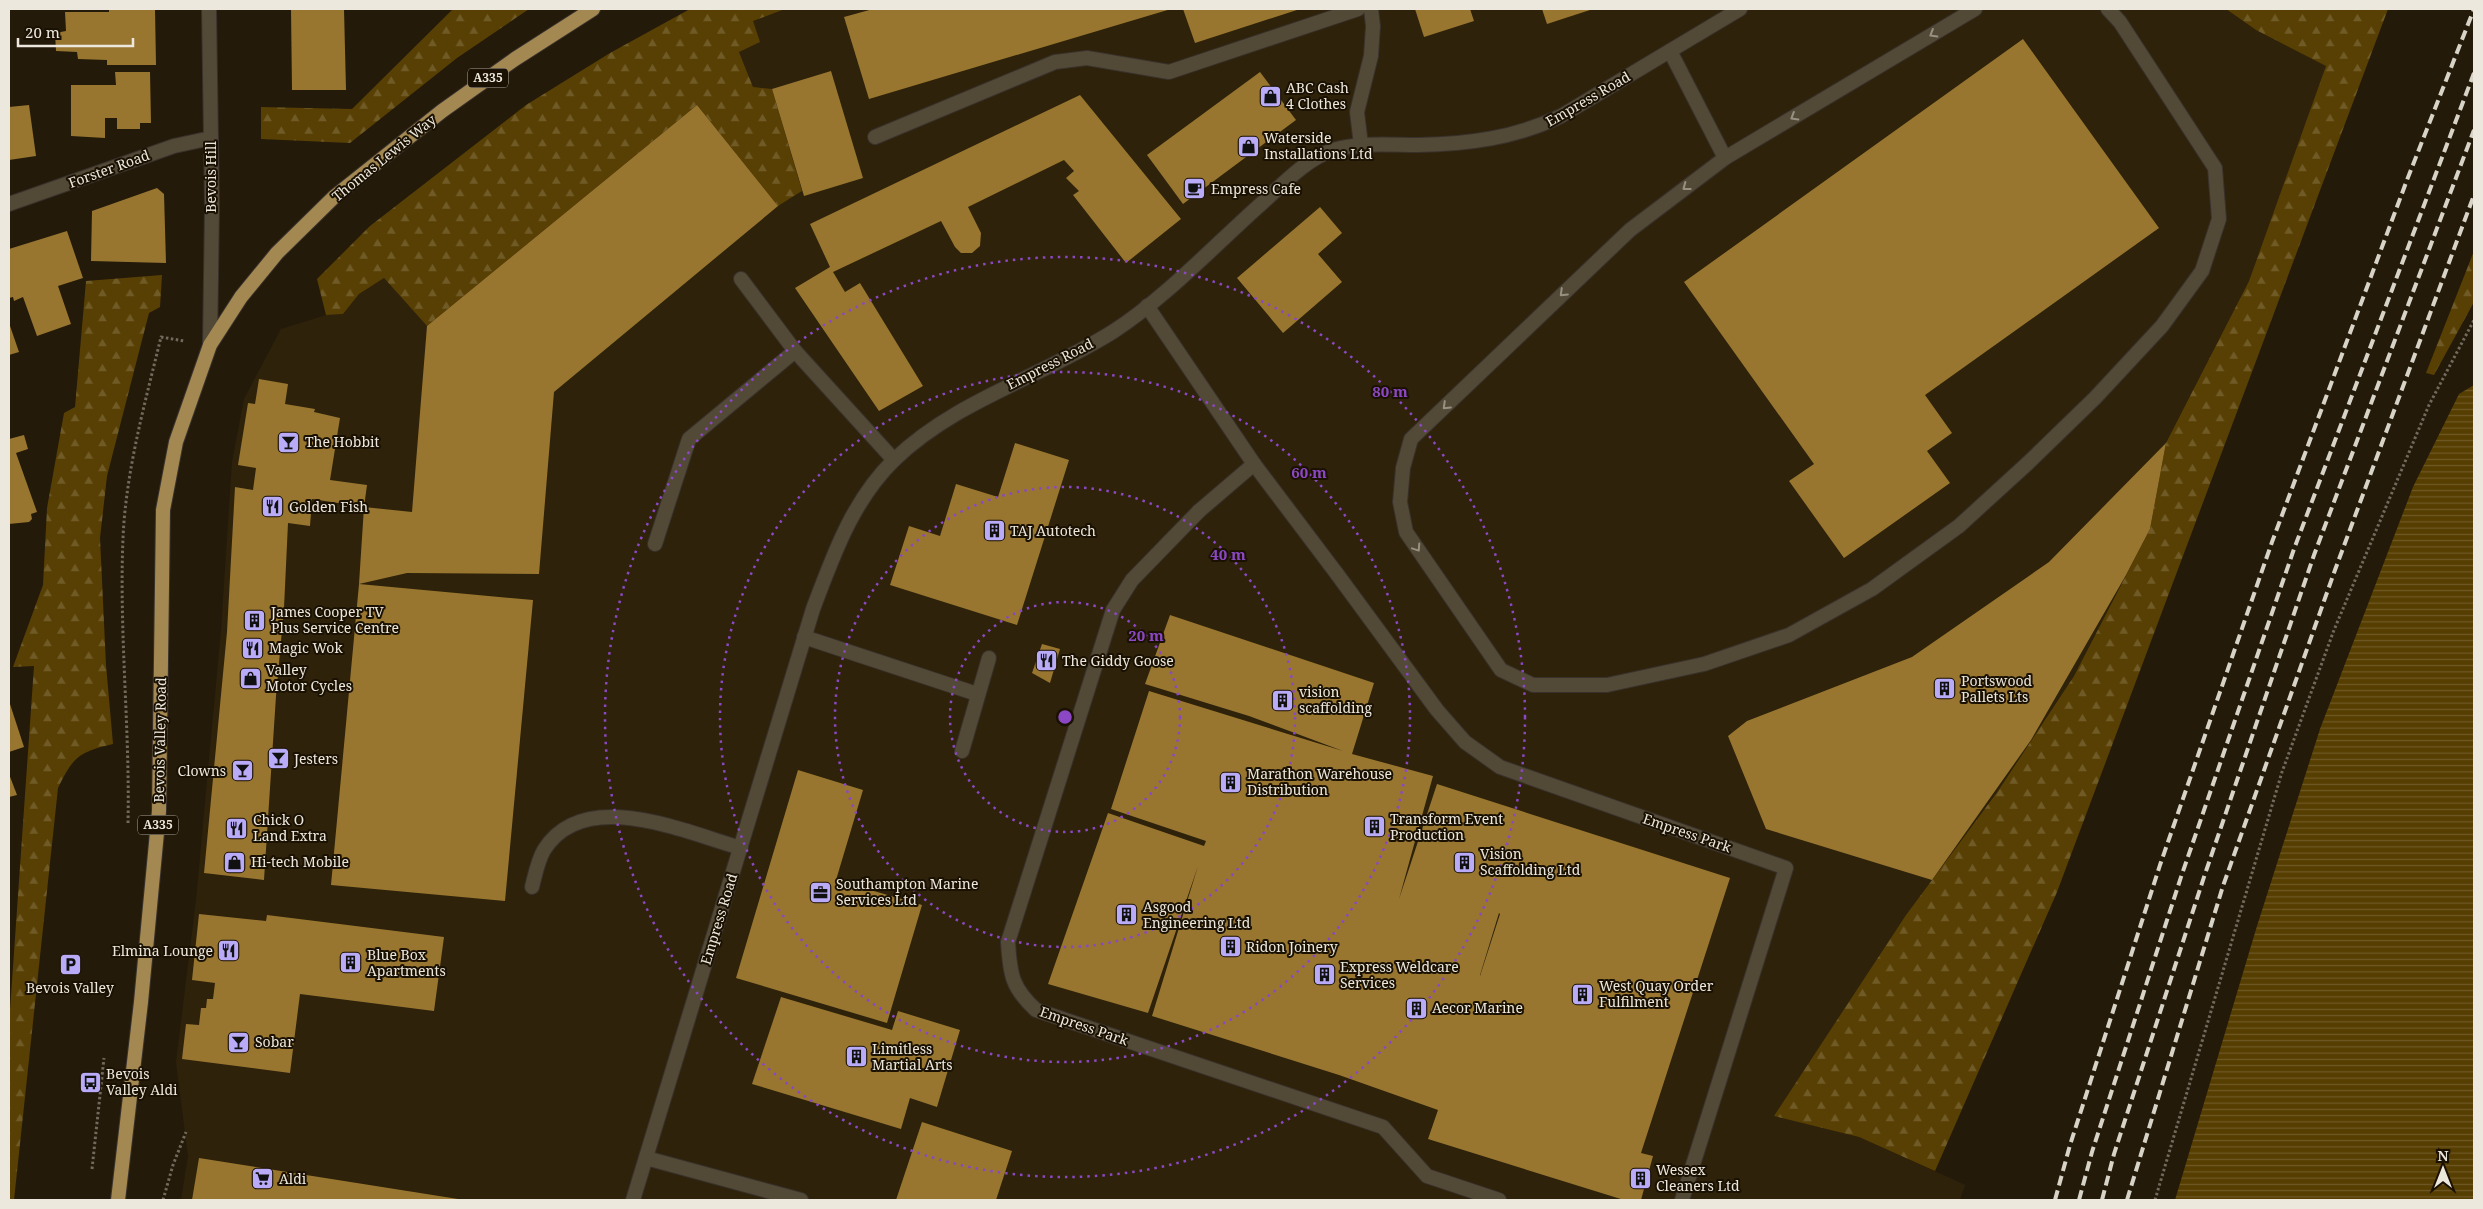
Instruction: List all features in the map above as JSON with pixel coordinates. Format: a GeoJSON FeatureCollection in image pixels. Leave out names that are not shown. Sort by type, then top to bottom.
{"type":"FeatureCollection","features":[{"type":"Feature","properties":{"kind":"main road","name":"Thomas Lewis Way"},"geometry":{"type":"LineString","coordinates":[[210,345],[242,297],[278,253],[334,197],[442,111],[515,59],[593,9]]}},
{"type":"Feature","properties":{"kind":"main road","name":"Bevois Valley Road"},"geometry":{"type":"LineString","coordinates":[[118,1200],[141,1002],[159,811],[164,510],[176,442],[210,345]]}},
{"type":"Feature","properties":{"kind":"street","name":"Bevois Hill"},"geometry":{"type":"LineString","coordinates":[[209,9],[211,138],[210,345]]}},
{"type":"Feature","properties":{"kind":"street"},"geometry":{"type":"LineString","coordinates":[[875,137],[1055,62],[1087,58],[1169,72],[1358,9]]}},
{"type":"Feature","properties":{"kind":"street"},"geometry":{"type":"LineString","coordinates":[[1361,145],[1357,112],[1371,56],[1372,9]]}},
{"type":"Feature","properties":{"kind":"street","name":"Empress Road"},"geometry":{"type":"LineString","coordinates":[[633,1200],[804,637],[831,562],[849,520],[869,487],[894,460],[929,432],[977,402],[1114,331],[1147,306],[1309,163],[1332,150],[1361,145],[1478,141],[1533,130],[1561,116],[1740,9]]}},
{"type":"Feature","properties":{"kind":"street"},"geometry":{"type":"LineString","coordinates":[[1975,9],[1725,158],[1630,230],[1411,439],[1403,468],[1400,502],[1406,532],[1501,670],[1532,685],[1607,685],[1704,664],[1789,635],[1872,589],[1959,526],[2095,398],[2162,326],[2202,270],[2219,219],[2215,168],[2120,22],[2108,9]]}},
{"type":"Feature","properties":{"kind":"street"},"geometry":{"type":"LineString","coordinates":[[1670,51],[1725,158]]}},
{"type":"Feature","properties":{"kind":"street","name":"Forster Road"},"geometry":{"type":"LineString","coordinates":[[9,204],[174,146],[211,138]]}},
{"type":"Feature","properties":{"kind":"street"},"geometry":{"type":"LineString","coordinates":[[740,279],[795,351],[894,460]]}},
{"type":"Feature","properties":{"kind":"street"},"geometry":{"type":"LineString","coordinates":[[1147,306],[1254,464]]}},
{"type":"Feature","properties":{"kind":"street"},"geometry":{"type":"LineString","coordinates":[[655,544],[689,439],[795,351]]}},
{"type":"Feature","properties":{"kind":"street","name":"Empress Park"},"geometry":{"type":"LineString","coordinates":[[1499,1200],[1428,1176],[1383,1127],[1036,1010],[1019,995],[1009,968],[1008,942],[1114,610],[1132,580],[1199,511],[1254,464],[1437,710],[1465,742],[1500,766],[1786,868],[1682,1200]]}},
{"type":"Feature","properties":{"kind":"street"},"geometry":{"type":"LineString","coordinates":[[804,637],[977,694]]}},
{"type":"Feature","properties":{"kind":"street"},"geometry":{"type":"LineString","coordinates":[[962,751],[989,658]]}},
{"type":"Feature","properties":{"kind":"street"},"geometry":{"type":"LineString","coordinates":[[532,887],[544,851],[561,830],[585,819],[612,816],[646,821],[740,848]]}},
{"type":"Feature","properties":{"kind":"street"},"geometry":{"type":"LineString","coordinates":[[646,1158],[801,1200]]}},
{"type":"Feature","properties":{"kind":"path"},"geometry":{"type":"LineString","coordinates":[[2155,1200],[2169,1147],[2289,754],[2334,630],[2429,405],[2474,320]]}},
{"type":"Feature","properties":{"kind":"path"},"geometry":{"type":"LineString","coordinates":[[129,794],[123,678],[123,537],[135,440],[162,337]]}},
{"type":"Feature","properties":{"kind":"path"},"geometry":{"type":"LineString","coordinates":[[163,1200],[173,1165],[186,1132]]}},
{"type":"Feature","properties":{"kind":"shaded area"},"geometry":{"type":"Polygon","coordinates":[[[785,9],[2226,9],[2256,30],[2327,66],[2249,281],[2166,443],[2150,529],[2074,676],[1998,791],[1906,915],[1775,1116],[1859,1137],[1950,1178],[1965,1185],[1960,1200],[181,1200],[188,1156],[176,1062],[196,900],[221,630],[232,462],[244,399],[281,329],[326,315],[343,314],[359,294],[384,278],[427,326],[697,105],[778,206],[802,191],[753,87],[739,52],[753,21],[785,9]]]}},
{"type":"Feature","properties":{"kind":"shaded area"},"geometry":{"type":"Polygon","coordinates":[[[2474,385],[2474,1200],[2175,1200],[2257,926],[2320,729],[2413,487],[2459,394],[2474,385]]]}},
{"type":"Feature","properties":{"kind":"green space"},"geometry":{"type":"Polygon","coordinates":[[[453,9],[529,9],[457,58],[350,143],[261,139],[261,107],[352,109],[453,9]]]}},
{"type":"Feature","properties":{"kind":"green space"},"geometry":{"type":"Polygon","coordinates":[[[690,9],[785,9],[753,21],[760,42],[739,52],[753,87],[772,89],[802,191],[778,206],[697,105],[427,326],[384,278],[359,294],[343,314],[326,315],[317,279],[370,226],[526,105],[610,53],[690,9]]]}},
{"type":"Feature","properties":{"kind":"green space"},"geometry":{"type":"Polygon","coordinates":[[[2226,9],[2388,9],[2057,892],[1935,1171],[1859,1137],[1774,1116],[1906,915],[1998,791],[2074,676],[2150,529],[2166,443],[2249,281],[2326,66],[2256,30],[2226,9]]]}},
{"type":"Feature","properties":{"kind":"green space"},"geometry":{"type":"Polygon","coordinates":[[[2474,251],[2474,302],[2434,375],[2426,373],[2474,251]]]}},
{"type":"Feature","properties":{"kind":"green space"},"geometry":{"type":"Polygon","coordinates":[[[162,275],[160,307],[149,313],[107,476],[100,538],[106,665],[113,744],[92,750],[78,757],[68,769],[58,788],[14,1200],[9,1200],[9,1024],[34,666],[13,667],[43,585],[47,508],[64,413],[75,407],[86,281],[162,275]]]}},
{"type":"Feature","properties":{"kind":"building"},"geometry":{"type":"Polygon","coordinates":[[[109,9],[155,9],[156,65],[107,65],[107,60],[78,59],[77,52],[56,51],[55,33],[66,31],[65,12],[109,12],[109,9]]]}},
{"type":"Feature","properties":{"kind":"building"},"geometry":{"type":"Polygon","coordinates":[[[291,9],[344,9],[346,90],[292,90],[291,9]]]}},
{"type":"Feature","properties":{"kind":"building"},"geometry":{"type":"Polygon","coordinates":[[[873,9],[1171,9],[869,99],[844,17],[873,9]]]}},
{"type":"Feature","properties":{"kind":"building"},"geometry":{"type":"Polygon","coordinates":[[[1183,9],[1300,9],[1195,43],[1183,9]]]}},
{"type":"Feature","properties":{"kind":"building"},"geometry":{"type":"Polygon","coordinates":[[[1415,9],[1470,9],[1474,21],[1424,37],[1415,9]]]}},
{"type":"Feature","properties":{"kind":"building"},"geometry":{"type":"Polygon","coordinates":[[[1542,9],[1593,9],[1547,24],[1542,9]]]}},
{"type":"Feature","properties":{"kind":"building"},"geometry":{"type":"Polygon","coordinates":[[[2023,39],[2159,228],[1925,395],[1952,433],[1927,451],[1950,483],[1844,558],[1789,481],[1814,464],[1684,282],[2023,39]]]}},
{"type":"Feature","properties":{"kind":"building"},"geometry":{"type":"Polygon","coordinates":[[[831,71],[863,178],[804,196],[772,89],[831,71]]]}},
{"type":"Feature","properties":{"kind":"building"},"geometry":{"type":"Polygon","coordinates":[[[115,72],[150,72],[151,123],[140,123],[140,129],[117,129],[117,118],[105,118],[105,138],[71,136],[71,85],[116,85],[115,72]]]}},
{"type":"Feature","properties":{"kind":"building"},"geometry":{"type":"Polygon","coordinates":[[[1260,72],[1296,120],[1183,204],[1147,155],[1260,72]]]}},
{"type":"Feature","properties":{"kind":"building"},"geometry":{"type":"Polygon","coordinates":[[[1080,95],[1181,219],[1126,263],[1073,195],[1079,191],[1066,178],[1074,171],[1064,160],[968,207],[981,233],[980,246],[972,253],[961,253],[955,247],[941,221],[833,272],[845,292],[860,283],[923,386],[879,411],[795,288],[830,267],[810,224],[1080,95]]]}},
{"type":"Feature","properties":{"kind":"building"},"geometry":{"type":"Polygon","coordinates":[[[29,105],[36,156],[9,160],[9,107],[29,105]]]}},
{"type":"Feature","properties":{"kind":"building"},"geometry":{"type":"Polygon","coordinates":[[[697,105],[778,206],[554,392],[539,574],[407,573],[359,584],[364,507],[412,512],[427,326],[697,105]]]}},
{"type":"Feature","properties":{"kind":"building"},"geometry":{"type":"Polygon","coordinates":[[[157,188],[164,194],[166,263],[91,261],[92,211],[157,188]]]}},
{"type":"Feature","properties":{"kind":"building"},"geometry":{"type":"Polygon","coordinates":[[[1320,207],[1342,233],[1318,254],[1342,282],[1283,333],[1237,278],[1320,207]]]}},
{"type":"Feature","properties":{"kind":"building"},"geometry":{"type":"Polygon","coordinates":[[[67,231],[83,278],[58,286],[71,324],[37,336],[23,297],[14,301],[13,297],[9,298],[9,249],[67,231]]]}},
{"type":"Feature","properties":{"kind":"building"},"geometry":{"type":"Polygon","coordinates":[[[9,323],[19,352],[9,355],[9,323]]]}},
{"type":"Feature","properties":{"kind":"building"},"geometry":{"type":"Polygon","coordinates":[[[259,379],[288,384],[285,404],[315,409],[314,412],[340,418],[330,480],[367,485],[364,507],[312,499],[310,526],[288,523],[284,608],[276,696],[264,880],[204,873],[227,632],[235,487],[253,490],[256,468],[238,465],[248,403],[255,404],[259,379]]]}},
{"type":"Feature","properties":{"kind":"building"},"geometry":{"type":"Polygon","coordinates":[[[24,435],[28,449],[16,453],[37,512],[31,514],[32,519],[29,522],[9,524],[9,439],[24,435]]]}},
{"type":"Feature","properties":{"kind":"building","name":"TAJ Autotech"},"geometry":{"type":"Polygon","coordinates":[[[1015,443],[1069,460],[1017,625],[890,585],[909,526],[940,536],[956,484],[998,497],[1015,443]]]}},
{"type":"Feature","properties":{"kind":"building","name":"Portswood Pallets Lts"},"geometry":{"type":"Polygon","coordinates":[[[2166,443],[2150,529],[2126,575],[2031,740],[1932,880],[1766,829],[1728,736],[1747,721],[1912,657],[2049,562],[2166,443]]]}},
{"type":"Feature","properties":{"kind":"building"},"geometry":{"type":"Polygon","coordinates":[[[359,584],[533,600],[505,901],[331,885],[359,584]]]}},
{"type":"Feature","properties":{"kind":"building"},"geometry":{"type":"Polygon","coordinates":[[[1170,615],[1374,683],[1352,754],[1433,776],[1399,899],[1437,784],[1730,878],[1641,1153],[1653,1156],[1641,1200],[1624,1200],[1428,1139],[1438,1110],[1339,1075],[1152,1016],[1198,866],[1148,1013],[1048,984],[1108,813],[1204,846],[1206,841],[1111,809],[1149,691],[1343,751],[1249,716],[1145,684],[1170,615]],[[1499,913],[1480,976],[1500,914],[1499,913]]]}},
{"type":"Feature","properties":{"kind":"building","name":"The Giddy Goose"},"geometry":{"type":"Polygon","coordinates":[[[1042,644],[1060,649],[1050,683],[1032,673],[1042,644]]]}},
{"type":"Feature","properties":{"kind":"building"},"geometry":{"type":"Polygon","coordinates":[[[9,701],[24,747],[9,752],[9,701]]]}},
{"type":"Feature","properties":{"kind":"building","name":"Southampton Marine Services Ltd"},"geometry":{"type":"Polygon","coordinates":[[[798,770],[863,790],[836,880],[922,905],[887,1023],[736,978],[798,770]]]}},
{"type":"Feature","properties":{"kind":"building"},"geometry":{"type":"Polygon","coordinates":[[[9,774],[17,795],[9,797],[9,774]]]}},
{"type":"Feature","properties":{"kind":"building"},"geometry":{"type":"Polygon","coordinates":[[[199,914],[266,921],[267,915],[444,937],[434,1011],[300,994],[290,1073],[182,1059],[186,1024],[199,1025],[201,1008],[206,1008],[207,999],[213,999],[215,983],[192,980],[199,914]]]}},
{"type":"Feature","properties":{"kind":"building","name":"Limitless Martial Arts"},"geometry":{"type":"Polygon","coordinates":[[[781,997],[892,1030],[898,1011],[960,1030],[937,1107],[910,1098],[901,1129],[752,1084],[781,997]]]}},
{"type":"Feature","properties":{"kind":"building"},"geometry":{"type":"Polygon","coordinates":[[[922,1122],[1012,1151],[996,1200],[896,1200],[922,1122]]]}},
{"type":"Feature","properties":{"kind":"building","name":"Aldi"},"geometry":{"type":"Polygon","coordinates":[[[199,1158],[458,1199],[458,1200],[192,1200],[199,1158]]]}},
{"type":"Feature","properties":{"kind":"railway"},"geometry":{"type":"LineString","coordinates":[[2055,1200],[2070,1145],[2160,865],[2272,542],[2407,180],[2474,9]]}},
{"type":"Feature","properties":{"kind":"railway"},"geometry":{"type":"LineString","coordinates":[[2079,1200],[2092,1152],[2181,877],[2294,549],[2474,73]]}},
{"type":"Feature","properties":{"kind":"railway"},"geometry":{"type":"LineString","coordinates":[[2102,1200],[2114,1154],[2204,877],[2314,555],[2474,130]]}},
{"type":"Feature","properties":{"kind":"railway"},"geometry":{"type":"LineString","coordinates":[[2127,1200],[2223,886],[2335,570],[2474,195]]}},
{"type":"Feature","properties":{"kind":"place","name":"ABC Cash 4 Clothes"},"geometry":{"type":"Point","coordinates":[1270,96]}},
{"type":"Feature","properties":{"kind":"place","name":"Waterside Installations Ltd"},"geometry":{"type":"Point","coordinates":[1248,146]}},
{"type":"Feature","properties":{"kind":"place","name":"Empress Cafe"},"geometry":{"type":"Point","coordinates":[1195,189]}},
{"type":"Feature","properties":{"kind":"place","name":"The Hobbit"},"geometry":{"type":"Point","coordinates":[289,442]}},
{"type":"Feature","properties":{"kind":"place","name":"Golden Fish"},"geometry":{"type":"Point","coordinates":[273,507]}},
{"type":"Feature","properties":{"kind":"place","name":"TAJ Autotech"},"geometry":{"type":"Point","coordinates":[994,531]}},
{"type":"Feature","properties":{"kind":"place","name":"James Cooper TV Plus Service Centre"},"geometry":{"type":"Point","coordinates":[255,620]}},
{"type":"Feature","properties":{"kind":"place","name":"Magic Wok"},"geometry":{"type":"Point","coordinates":[253,648]}},
{"type":"Feature","properties":{"kind":"place","name":"The Giddy Goose"},"geometry":{"type":"Point","coordinates":[1046,661]}},
{"type":"Feature","properties":{"kind":"place","name":"Valley Motor Cycles"},"geometry":{"type":"Point","coordinates":[250,678]}},
{"type":"Feature","properties":{"kind":"place","name":"Portswood Pallets Lts"},"geometry":{"type":"Point","coordinates":[1945,689]}},
{"type":"Feature","properties":{"kind":"place","name":"vision scaffolding"},"geometry":{"type":"Point","coordinates":[1283,700]}},
{"type":"Feature","properties":{"kind":"place","name":"Jesters"},"geometry":{"type":"Point","coordinates":[278,759]}},
{"type":"Feature","properties":{"kind":"place","name":"Clowns"},"geometry":{"type":"Point","coordinates":[242,771]}},
{"type":"Feature","properties":{"kind":"place","name":"Marathon Warehouse Distribution"},"geometry":{"type":"Point","coordinates":[1231,782]}},
{"type":"Feature","properties":{"kind":"place","name":"Transform Event Production"},"geometry":{"type":"Point","coordinates":[1374,827]}},
{"type":"Feature","properties":{"kind":"place","name":"Chick O Land Extra"},"geometry":{"type":"Point","coordinates":[237,828]}},
{"type":"Feature","properties":{"kind":"place","name":"Hi-tech Mobile"},"geometry":{"type":"Point","coordinates":[235,862]}},
{"type":"Feature","properties":{"kind":"place","name":"Vision Scaffolding Ltd"},"geometry":{"type":"Point","coordinates":[1464,862]}},
{"type":"Feature","properties":{"kind":"place","name":"Southampton Marine Services Ltd"},"geometry":{"type":"Point","coordinates":[820,892]}},
{"type":"Feature","properties":{"kind":"place","name":"Asgood Engineering Ltd"},"geometry":{"type":"Point","coordinates":[1127,915]}},
{"type":"Feature","properties":{"kind":"place","name":"Ridon Joinery"},"geometry":{"type":"Point","coordinates":[1230,947]}},
{"type":"Feature","properties":{"kind":"place","name":"Elmina Lounge"},"geometry":{"type":"Point","coordinates":[229,951]}},
{"type":"Feature","properties":{"kind":"place","name":"Blue Box Apartments"},"geometry":{"type":"Point","coordinates":[351,963]}},
{"type":"Feature","properties":{"kind":"place","name":"Bevois Valley"},"geometry":{"type":"Point","coordinates":[70,965]}},
{"type":"Feature","properties":{"kind":"place","name":"Express Weldcare Services"},"geometry":{"type":"Point","coordinates":[1324,975]}},
{"type":"Feature","properties":{"kind":"place","name":"West Quay Order Fulfilment"},"geometry":{"type":"Point","coordinates":[1583,994]}},
{"type":"Feature","properties":{"kind":"place","name":"Aecor Marine"},"geometry":{"type":"Point","coordinates":[1416,1008]}},
{"type":"Feature","properties":{"kind":"place","name":"Sobar"},"geometry":{"type":"Point","coordinates":[239,1042]}},
{"type":"Feature","properties":{"kind":"place","name":"Limitless Martial Arts"},"geometry":{"type":"Point","coordinates":[856,1057]}},
{"type":"Feature","properties":{"kind":"place","name":"Bevois Valley Aldi"},"geometry":{"type":"Point","coordinates":[90,1082]}},
{"type":"Feature","properties":{"kind":"place","name":"Wessex Cleaners Ltd"},"geometry":{"type":"Point","coordinates":[1640,1178]}},
{"type":"Feature","properties":{"kind":"place","name":"Aldi"},"geometry":{"type":"Point","coordinates":[263,1179]}}]}
